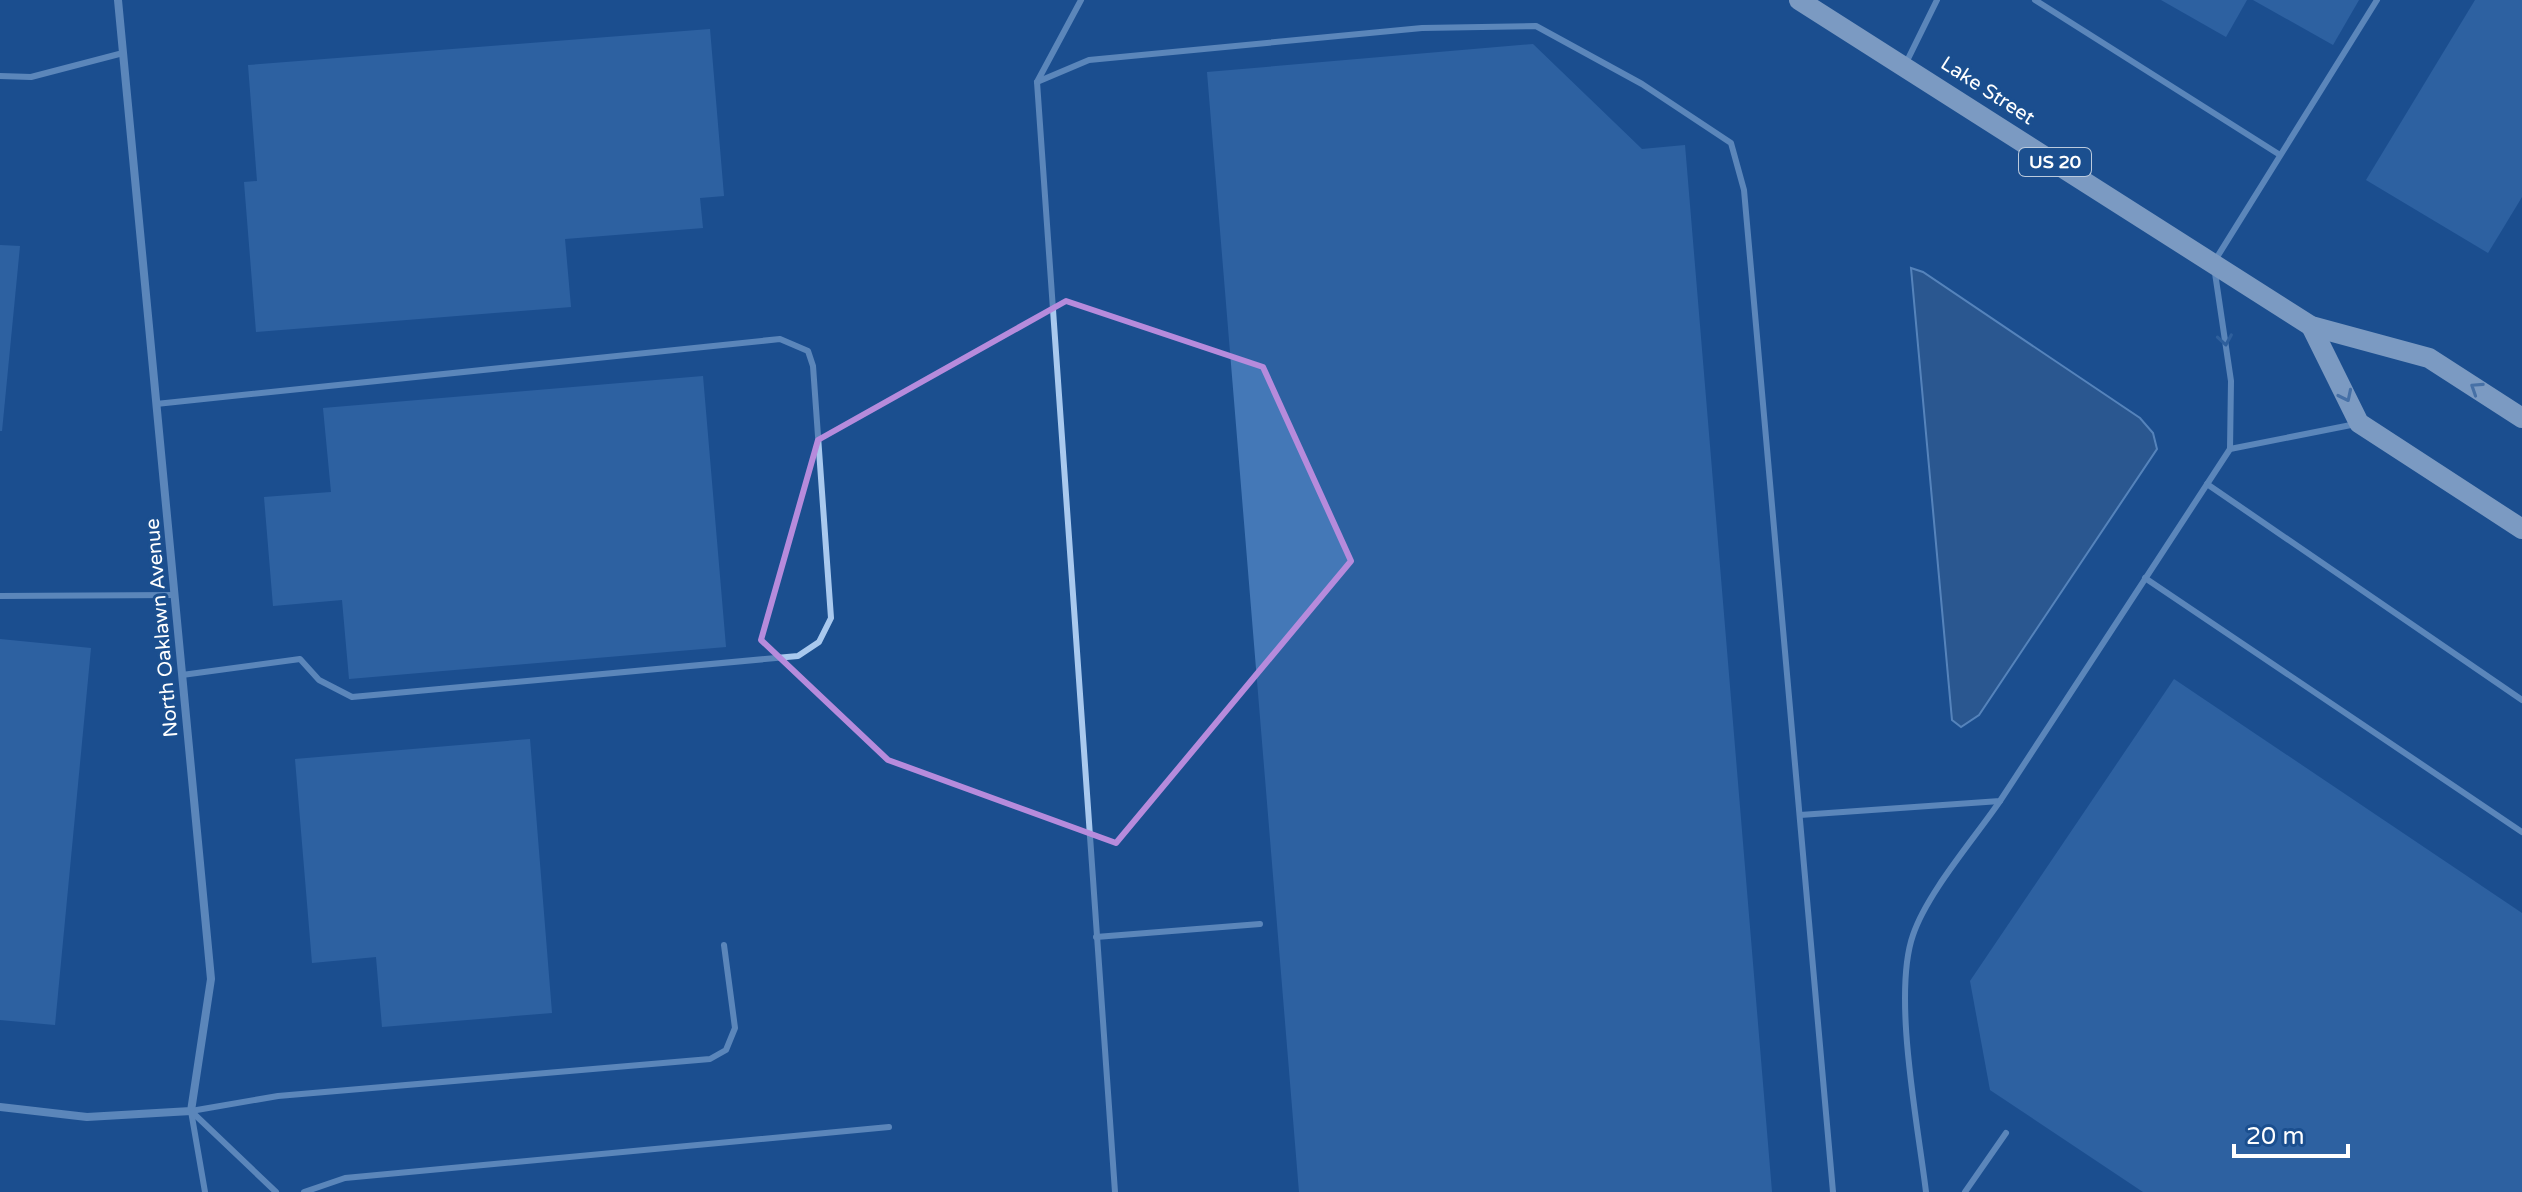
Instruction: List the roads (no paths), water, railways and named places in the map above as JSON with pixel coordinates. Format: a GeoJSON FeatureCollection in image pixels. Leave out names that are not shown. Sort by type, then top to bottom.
{"type":"FeatureCollection","features":[{"type":"Feature","properties":{"kind":"main road","name":"Lake Street"},"geometry":{"type":"LineString","coordinates":[[1803,1],[2311,326],[2429,358],[2522,418]]}},
{"type":"Feature","properties":{"kind":"main road"},"geometry":{"type":"LineString","coordinates":[[2311,326],[2359,423],[2522,529]]}},
{"type":"Feature","properties":{"kind":"street","name":"North Oaklawn Avenue"},"geometry":{"type":"LineString","coordinates":[[118,0],[211,979],[191,1111]]}},
{"type":"Feature","properties":{"kind":"street"},"geometry":{"type":"LineString","coordinates":[[0,1107],[87,1117],[191,1111]]}},
{"type":"Feature","properties":{"kind":"lane"},"geometry":{"type":"LineString","coordinates":[[1081,0],[1037,82],[1115,1192]]}},
{"type":"Feature","properties":{"kind":"lane"},"geometry":{"type":"LineString","coordinates":[[1905,65],[1937,0]]}},
{"type":"Feature","properties":{"kind":"lane"},"geometry":{"type":"LineString","coordinates":[[2035,0],[2280,155]]}},
{"type":"Feature","properties":{"kind":"lane"},"geometry":{"type":"LineString","coordinates":[[1926,1192],[1903,982],[1913,934],[1945,878],[2000,801],[2230,449],[2231,381],[2213,263],[2377,0]]}},
{"type":"Feature","properties":{"kind":"lane"},"geometry":{"type":"LineString","coordinates":[[1037,82],[1089,60],[1422,28],[1536,26],[1642,84],[1731,143],[1744,190],[1833,1192]]}},
{"type":"Feature","properties":{"kind":"lane"},"geometry":{"type":"LineString","coordinates":[[0,76],[31,77],[123,53]]}},
{"type":"Feature","properties":{"kind":"lane"},"geometry":{"type":"LineString","coordinates":[[156,404],[780,339],[808,351],[813,366],[831,618],[819,642],[798,656],[352,697],[319,680],[300,659],[182,675]]}},
{"type":"Feature","properties":{"kind":"lane"},"geometry":{"type":"LineString","coordinates":[[2230,449],[2359,423]]}},
{"type":"Feature","properties":{"kind":"lane"},"geometry":{"type":"LineString","coordinates":[[2207,484],[2522,700]]}},
{"type":"Feature","properties":{"kind":"lane"},"geometry":{"type":"LineString","coordinates":[[2145,578],[2522,832]]}},
{"type":"Feature","properties":{"kind":"lane"},"geometry":{"type":"LineString","coordinates":[[0,596],[174,595]]}},
{"type":"Feature","properties":{"kind":"lane"},"geometry":{"type":"LineString","coordinates":[[1800,815],[2000,801]]}},
{"type":"Feature","properties":{"kind":"lane"},"geometry":{"type":"LineString","coordinates":[[1096,937],[1260,924]]}},
{"type":"Feature","properties":{"kind":"lane"},"geometry":{"type":"LineString","coordinates":[[191,1111],[278,1096],[710,1059],[726,1050],[735,1028],[724,945]]}},
{"type":"Feature","properties":{"kind":"lane"},"geometry":{"type":"LineString","coordinates":[[191,1111],[205,1192]]}},
{"type":"Feature","properties":{"kind":"lane"},"geometry":{"type":"LineString","coordinates":[[191,1111],[276,1192]]}},
{"type":"Feature","properties":{"kind":"lane"},"geometry":{"type":"LineString","coordinates":[[304,1192],[345,1178],[889,1127]]}},
{"type":"Feature","properties":{"kind":"lane"},"geometry":{"type":"LineString","coordinates":[[1965,1192],[2006,1133]]}},
{"type":"Feature","properties":{"kind":"water"},"geometry":{"type":"Polygon","coordinates":[[[1911,268],[1923,272],[2140,418],[2153,433],[2157,449],[1979,715],[1961,727],[1952,720],[1911,268]]]}}]}
